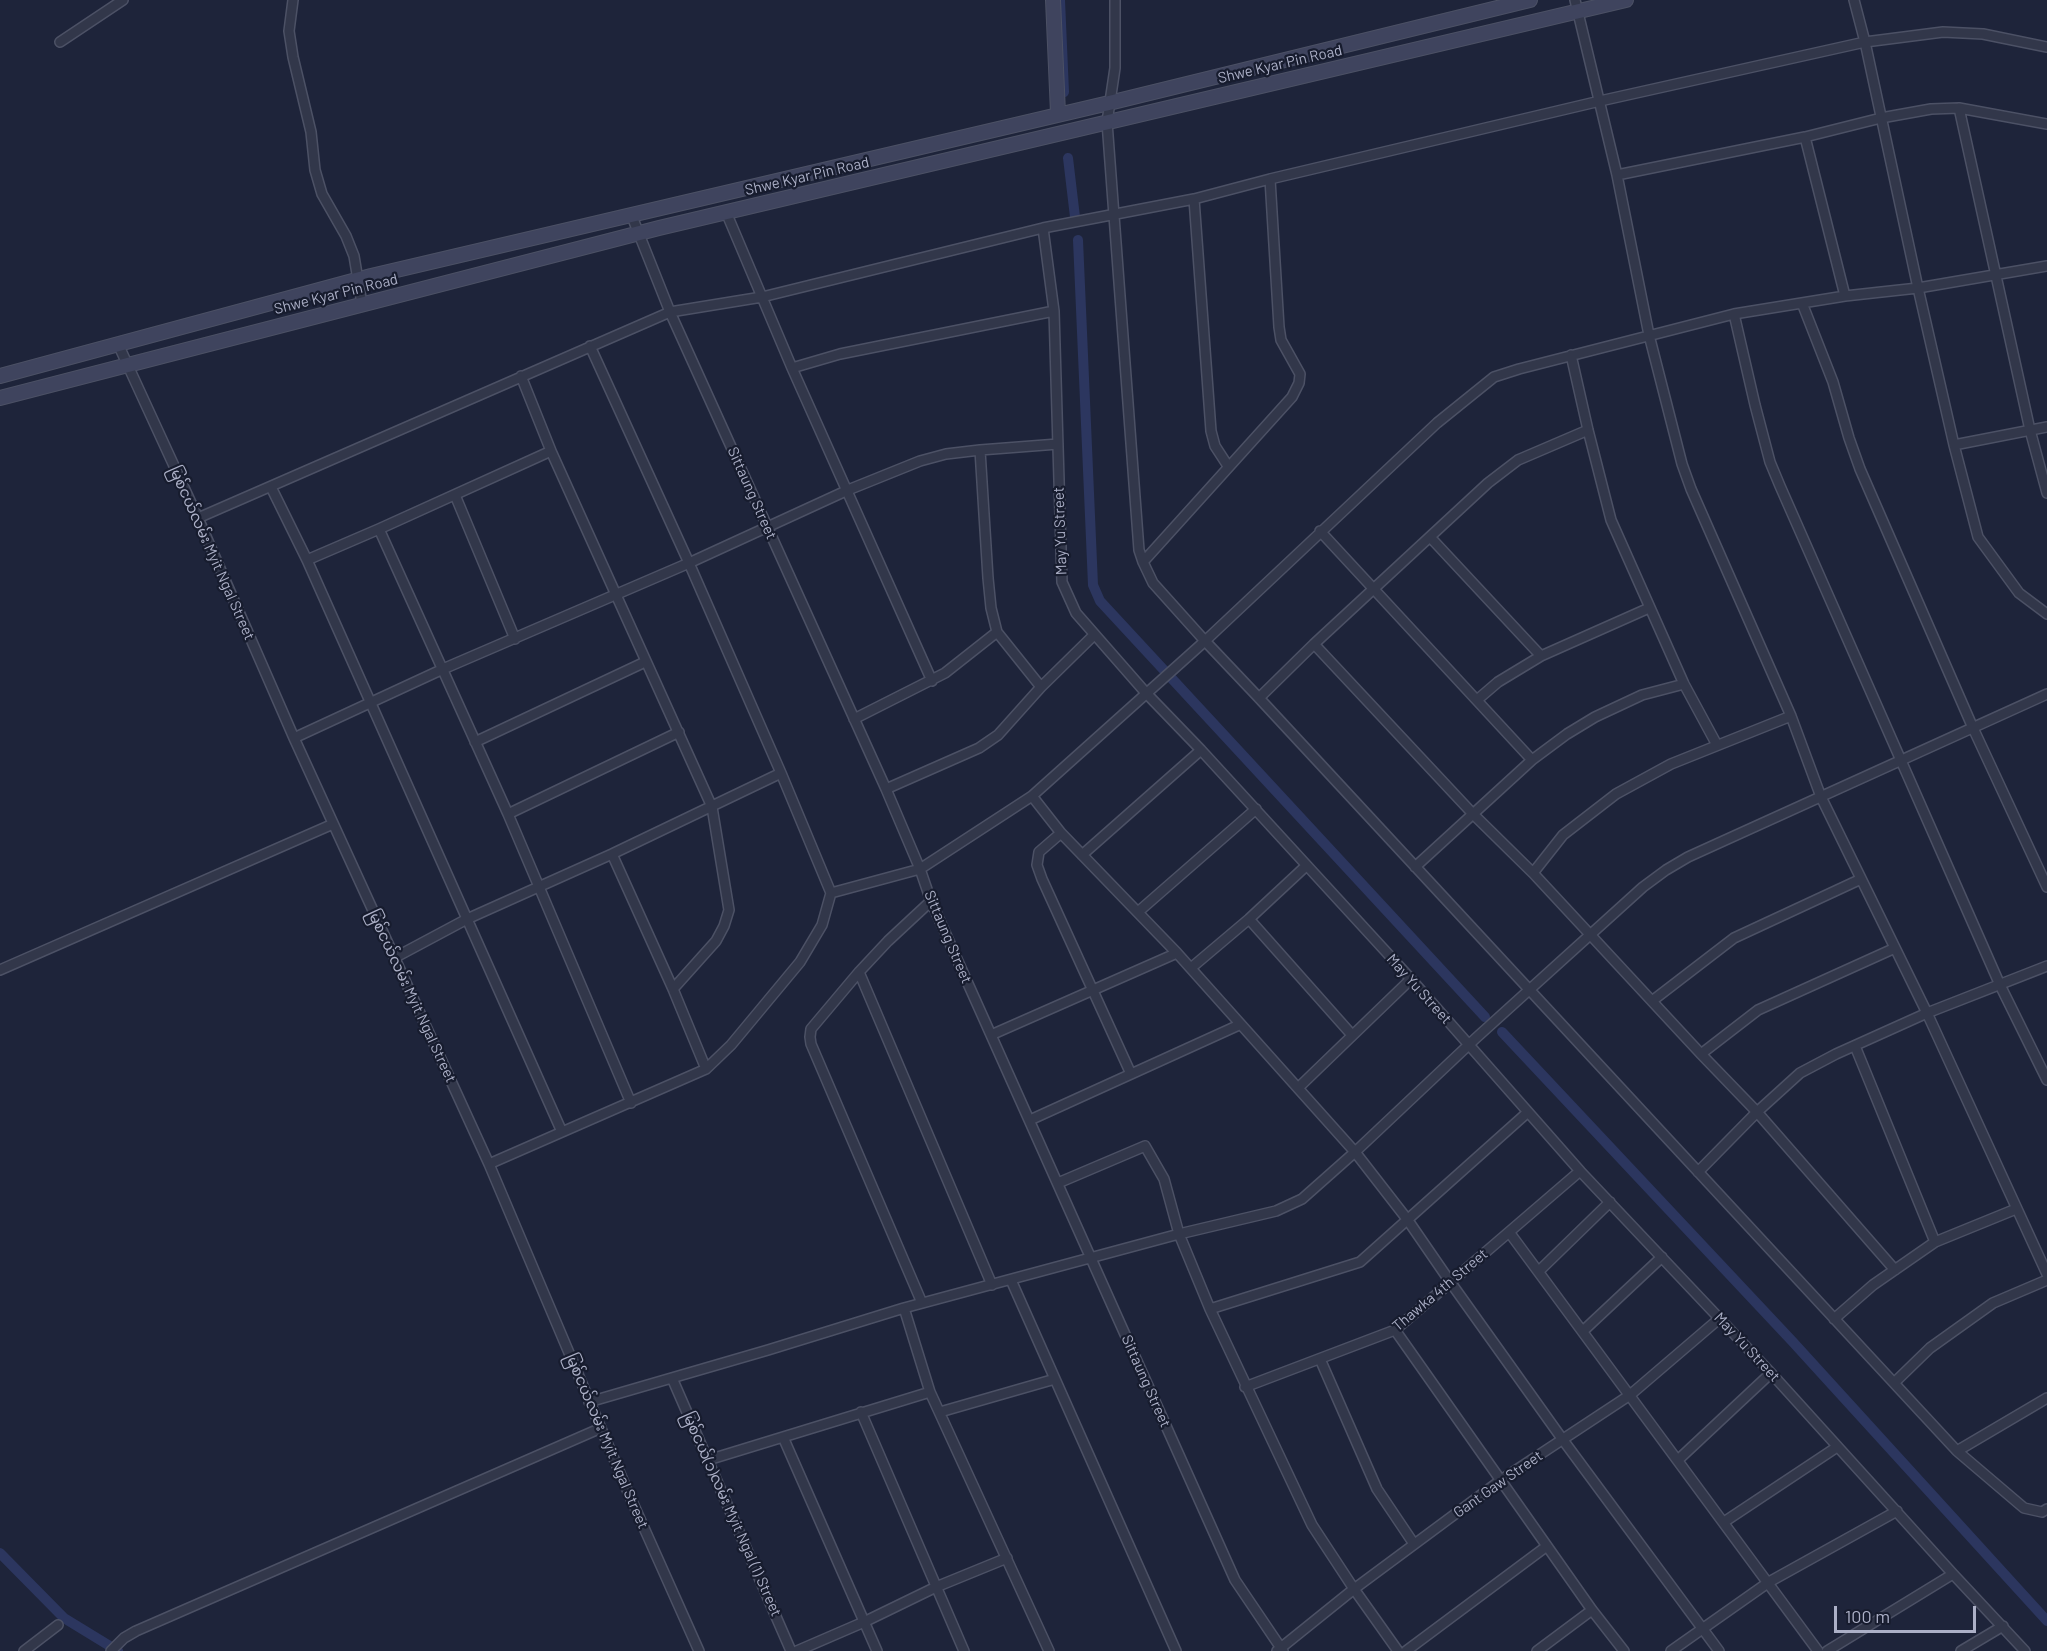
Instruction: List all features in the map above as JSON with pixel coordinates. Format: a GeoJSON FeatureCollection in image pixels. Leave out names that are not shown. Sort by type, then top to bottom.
{"type":"FeatureCollection","features":[{"type":"Feature","properties":{"kind":"street"},"geometry":{"type":"LineString","coordinates":[[60,42],[123,0]]}},
{"type":"Feature","properties":{"kind":"street"},"geometry":{"type":"LineString","coordinates":[[1053,0],[1058,113]]}},
{"type":"Feature","properties":{"kind":"street"},"geometry":{"type":"LineString","coordinates":[[1115,0],[1115,68],[1107,122],[1139,550],[1153,583],[1957,1451],[2024,1508],[2042,1512],[2047,1509]]}},
{"type":"Feature","properties":{"kind":"street","name":"Shwe Kyar Pin Road"},"geometry":{"type":"LineString","coordinates":[[0,376],[358,279],[1058,113],[1109,103],[1530,0]]}},
{"type":"Feature","properties":{"kind":"street","name":"Shwe Kyar Pin Road"},"geometry":{"type":"LineString","coordinates":[[0,399],[638,233],[1107,122],[1576,6],[1626,0]]}},
{"type":"Feature","properties":{"kind":"street"},"geometry":{"type":"LineString","coordinates":[[1854,0],[1917,288],[1978,537],[2019,593],[2047,614]]}},
{"type":"Feature","properties":{"kind":"street"},"geometry":{"type":"LineString","coordinates":[[291,1],[289,31],[291,48],[311,132],[315,170],[322,194],[354,256],[362,304]]}},
{"type":"Feature","properties":{"kind":"street"},"geometry":{"type":"LineString","coordinates":[[1576,6],[1617,175],[1649,334],[1682,464],[1691,489],[1791,716],[1821,797],[1927,1013],[2047,1274]]}},
{"type":"Feature","properties":{"kind":"street"},"geometry":{"type":"LineString","coordinates":[[198,518],[670,312],[762,297],[1043,228],[1194,199],[1600,101],[1865,42],[1943,32],[1983,34],[2047,46]]}},
{"type":"Feature","properties":{"kind":"street"},"geometry":{"type":"LineString","coordinates":[[1617,175],[1931,109],[1959,108],[2047,124]]}},
{"type":"Feature","properties":{"kind":"street"},"geometry":{"type":"LineString","coordinates":[[1959,108],[2030,430],[2047,493]]}},
{"type":"Feature","properties":{"kind":"street"},"geometry":{"type":"LineString","coordinates":[[1805,137],[1845,296]]}},
{"type":"Feature","properties":{"kind":"street"},"geometry":{"type":"LineString","coordinates":[[1143,562],[1293,397],[1299,383],[1300,374],[1281,340],[1279,327],[1270,179]]}},
{"type":"Feature","properties":{"kind":"street"},"geometry":{"type":"LineString","coordinates":[[1194,199],[1210,431],[1215,446],[1228,466]]}},
{"type":"Feature","properties":{"kind":"street"},"geometry":{"type":"LineString","coordinates":[[726,212],[792,368],[932,681]]}},
{"type":"Feature","properties":{"kind":"street","name":"Sittaung Street"},"geometry":{"type":"LineString","coordinates":[[631,214],[670,312],[886,789],[931,901],[1235,1580],[1280,1650]]}},
{"type":"Feature","properties":{"kind":"street","name":"May Yu Street"},"geometry":{"type":"LineString","coordinates":[[1043,228],[1054,310],[1062,582],[1076,613],[1146,693],[1411,979],[1580,1171],[1771,1373],[2025,1651]]}},
{"type":"Feature","properties":{"kind":"street"},"geometry":{"type":"LineString","coordinates":[[831,893],[920,869],[1032,796],[1205,641],[1437,423],[1494,377],[1649,334],[1734,314],[1845,296],[1917,288],[2047,266]]}},
{"type":"Feature","properties":{"kind":"street"},"geometry":{"type":"LineString","coordinates":[[1802,303],[1833,382],[1860,469],[1973,728],[2047,887]]}},
{"type":"Feature","properties":{"kind":"street"},"geometry":{"type":"LineString","coordinates":[[792,368],[840,354],[1054,310]]}},
{"type":"Feature","properties":{"kind":"street"},"geometry":{"type":"LineString","coordinates":[[1734,314],[1770,462],[2000,985],[2047,1080]]}},
{"type":"Feature","properties":{"kind":"street","name":"မြစ်ငယ်လမ်း Myit Ngal Street"},"geometry":{"type":"LineString","coordinates":[[118,344],[126,366],[198,518],[294,738],[489,1164],[589,1402],[699,1651]]}},
{"type":"Feature","properties":{"kind":"street"},"geometry":{"type":"LineString","coordinates":[[489,1164],[706,1069],[731,1045],[800,962],[822,925],[831,893],[689,563],[590,346]]}},
{"type":"Feature","properties":{"kind":"street"},"geometry":{"type":"LineString","coordinates":[[1571,355],[1611,520],[1684,684],[1717,745]]}},
{"type":"Feature","properties":{"kind":"street"},"geometry":{"type":"LineString","coordinates":[[521,376],[551,451],[712,807],[729,910],[724,927],[716,941],[673,989]]}},
{"type":"Feature","properties":{"kind":"street"},"geometry":{"type":"LineString","coordinates":[[1954,444],[2047,427]]}},
{"type":"Feature","properties":{"kind":"street"},"geometry":{"type":"LineString","coordinates":[[1259,698],[1488,483],[1518,460],[1588,430]]}},
{"type":"Feature","properties":{"kind":"street"},"geometry":{"type":"LineString","coordinates":[[294,738],[443,669],[689,563],[848,490],[920,461],[946,454],[1058,444]]}},
{"type":"Feature","properties":{"kind":"street"},"geometry":{"type":"LineString","coordinates":[[980,450],[988,578],[991,608],[997,632],[1041,687]]}},
{"type":"Feature","properties":{"kind":"street"},"geometry":{"type":"LineString","coordinates":[[307,560],[551,451]]}},
{"type":"Feature","properties":{"kind":"street"},"geometry":{"type":"LineString","coordinates":[[271,487],[307,560],[562,1132]]}},
{"type":"Feature","properties":{"kind":"street"},"geometry":{"type":"LineString","coordinates":[[454,495],[515,639]]}},
{"type":"Feature","properties":{"kind":"street"},"geometry":{"type":"LineString","coordinates":[[379,529],[508,814],[631,1103]]}},
{"type":"Feature","properties":{"kind":"street"},"geometry":{"type":"LineString","coordinates":[[1320,531],[1532,760]]}},
{"type":"Feature","properties":{"kind":"street"},"geometry":{"type":"LineString","coordinates":[[1430,537],[1541,656]]}},
{"type":"Feature","properties":{"kind":"street"},"geometry":{"type":"LineString","coordinates":[[1477,700],[1498,682],[1541,656],[1649,608]]}},
{"type":"Feature","properties":{"kind":"street"},"geometry":{"type":"LineString","coordinates":[[854,719],[932,681],[965,659],[997,632]]}},
{"type":"Feature","properties":{"kind":"street"},"geometry":{"type":"LineString","coordinates":[[886,789],[979,748],[998,735],[1041,687],[1094,635]]}},
{"type":"Feature","properties":{"kind":"street"},"geometry":{"type":"LineString","coordinates":[[1314,644],[1757,1112],[1895,1270]]}},
{"type":"Feature","properties":{"kind":"street"},"geometry":{"type":"LineString","coordinates":[[476,742],[645,662]]}},
{"type":"Feature","properties":{"kind":"street"},"geometry":{"type":"LineString","coordinates":[[1414,867],[1532,760],[1567,734],[1595,717],[1642,695],[1684,684]]}},
{"type":"Feature","properties":{"kind":"street"},"geometry":{"type":"LineString","coordinates":[[589,1402],[904,1308],[1179,1234],[1275,1211],[1302,1199],[1468,1045],[1643,887],[1666,870],[1688,857],[2047,696]]}},
{"type":"Feature","properties":{"kind":"street"},"geometry":{"type":"LineString","coordinates":[[1533,873],[1563,836],[1616,794],[1671,764],[1791,716]]}},
{"type":"Feature","properties":{"kind":"street"},"geometry":{"type":"LineString","coordinates":[[508,814],[679,732]]}},
{"type":"Feature","properties":{"kind":"street"},"geometry":{"type":"LineString","coordinates":[[1082,855],[1201,750]]}},
{"type":"Feature","properties":{"kind":"street"},"geometry":{"type":"LineString","coordinates":[[394,958],[467,919],[612,854],[781,773]]}},
{"type":"Feature","properties":{"kind":"street"},"geometry":{"type":"LineString","coordinates":[[1032,796],[1061,833],[1191,968],[1355,1152],[1407,1219],[1563,1440],[1719,1651]]}},
{"type":"Feature","properties":{"kind":"street"},"geometry":{"type":"LineString","coordinates":[[1138,912],[1256,810]]}},
{"type":"Feature","properties":{"kind":"street"},"geometry":{"type":"LineString","coordinates":[[0,970],[333,824]]}},
{"type":"Feature","properties":{"kind":"street"},"geometry":{"type":"LineString","coordinates":[[1061,833],[1039,852],[1037,865],[1131,1074]]}},
{"type":"Feature","properties":{"kind":"street"},"geometry":{"type":"LineString","coordinates":[[612,854],[673,989],[706,1069]]}},
{"type":"Feature","properties":{"kind":"street"},"geometry":{"type":"LineString","coordinates":[[1191,968],[1249,919],[1306,866]]}},
{"type":"Feature","properties":{"kind":"street"},"geometry":{"type":"LineString","coordinates":[[1652,1001],[1734,938],[1861,879]]}},
{"type":"Feature","properties":{"kind":"street"},"geometry":{"type":"LineString","coordinates":[[922,1303],[811,1044],[811,1029],[888,941],[931,901]]}},
{"type":"Feature","properties":{"kind":"street"},"geometry":{"type":"LineString","coordinates":[[1249,919],[1352,1035]]}},
{"type":"Feature","properties":{"kind":"street"},"geometry":{"type":"LineString","coordinates":[[1701,1054],[1758,1010],[1895,948]]}},
{"type":"Feature","properties":{"kind":"street"},"geometry":{"type":"LineString","coordinates":[[991,1035],[1177,953]]}},
{"type":"Feature","properties":{"kind":"street"},"geometry":{"type":"LineString","coordinates":[[1698,1172],[1757,1112],[1800,1073],[1927,1013],[2047,966]]}},
{"type":"Feature","properties":{"kind":"street"},"geometry":{"type":"LineString","coordinates":[[859,972],[992,1285]]}},
{"type":"Feature","properties":{"kind":"street"},"geometry":{"type":"LineString","coordinates":[[1298,1088],[1411,979]]}},
{"type":"Feature","properties":{"kind":"street"},"geometry":{"type":"LineString","coordinates":[[1030,1120],[1239,1024]]}},
{"type":"Feature","properties":{"kind":"street"},"geometry":{"type":"LineString","coordinates":[[1855,1046],[1935,1242]]}},
{"type":"Feature","properties":{"kind":"street"},"geometry":{"type":"LineString","coordinates":[[1210,1309],[1360,1262],[1527,1112]]}},
{"type":"Feature","properties":{"kind":"street"},"geometry":{"type":"LineString","coordinates":[[1058,1183],[1145,1146],[1164,1179],[1179,1234],[1210,1309],[1245,1388],[1312,1525],[1398,1651]]}},
{"type":"Feature","properties":{"kind":"street","name":"Thawka 4th Street"},"geometry":{"type":"LineString","coordinates":[[1245,1388],[1395,1330],[1580,1171]]}},
{"type":"Feature","properties":{"kind":"street"},"geometry":{"type":"LineString","coordinates":[[1539,1271],[1610,1202]]}},
{"type":"Feature","properties":{"kind":"street"},"geometry":{"type":"LineString","coordinates":[[1834,1319],[1873,1286],[1935,1242],[2016,1209]]}},
{"type":"Feature","properties":{"kind":"street"},"geometry":{"type":"LineString","coordinates":[[1509,1232],[1679,1459],[1818,1651]]}},
{"type":"Feature","properties":{"kind":"street"},"geometry":{"type":"LineString","coordinates":[[1583,1331],[1662,1257]]}},
{"type":"Feature","properties":{"kind":"street"},"geometry":{"type":"LineString","coordinates":[[1011,1280],[1176,1651]]}},
{"type":"Feature","properties":{"kind":"street"},"geometry":{"type":"LineString","coordinates":[[1894,1382],[1930,1347],[1993,1303],[2047,1280]]}},
{"type":"Feature","properties":{"kind":"street"},"geometry":{"type":"LineString","coordinates":[[904,1308],[930,1392],[1049,1651]]}},
{"type":"Feature","properties":{"kind":"street","name":"Gant Gaw Street"},"geometry":{"type":"LineString","coordinates":[[1280,1650],[1354,1589],[1501,1480],[1630,1395],[1720,1318]]}},
{"type":"Feature","properties":{"kind":"street"},"geometry":{"type":"LineString","coordinates":[[1395,1330],[1592,1610],[1624,1651]]}},
{"type":"Feature","properties":{"kind":"street"},"geometry":{"type":"LineString","coordinates":[[1320,1359],[1377,1490],[1414,1544]]}},
{"type":"Feature","properties":{"kind":"street"},"geometry":{"type":"LineString","coordinates":[[1679,1459],[1771,1373]]}},
{"type":"Feature","properties":{"kind":"street","name":"မြစ်ငယ်(၁)လမ်း Myit Ngal (1) Street"},"geometry":{"type":"LineString","coordinates":[[672,1378],[791,1651]]}},
{"type":"Feature","properties":{"kind":"street"},"geometry":{"type":"LineString","coordinates":[[940,1412],[1054,1379]]}},
{"type":"Feature","properties":{"kind":"street"},"geometry":{"type":"LineString","coordinates":[[708,1460],[930,1392]]}},
{"type":"Feature","properties":{"kind":"street"},"geometry":{"type":"LineString","coordinates":[[1957,1451],[2047,1398]]}},
{"type":"Feature","properties":{"kind":"street"},"geometry":{"type":"LineString","coordinates":[[861,1412],[964,1651]]}},
{"type":"Feature","properties":{"kind":"street"},"geometry":{"type":"LineString","coordinates":[[111,1651],[120,1641],[136,1631],[601,1428]]}},
{"type":"Feature","properties":{"kind":"street"},"geometry":{"type":"LineString","coordinates":[[783,1437],[877,1651]]}},
{"type":"Feature","properties":{"kind":"street"},"geometry":{"type":"LineString","coordinates":[[1724,1522],[1837,1447]]}},
{"type":"Feature","properties":{"kind":"street"},"geometry":{"type":"LineString","coordinates":[[1671,1651],[1769,1582],[1897,1511]]}},
{"type":"Feature","properties":{"kind":"street"},"geometry":{"type":"LineString","coordinates":[[1406,1651],[1547,1546]]}},
{"type":"Feature","properties":{"kind":"street"},"geometry":{"type":"LineString","coordinates":[[797,1651],[936,1587],[1007,1558]]}},
{"type":"Feature","properties":{"kind":"street"},"geometry":{"type":"LineString","coordinates":[[1827,1651],[1953,1574]]}},
{"type":"Feature","properties":{"kind":"street"},"geometry":{"type":"LineString","coordinates":[[1537,1651],[1592,1610]]}},
{"type":"Feature","properties":{"kind":"street"},"geometry":{"type":"LineString","coordinates":[[24,1651],[58,1625]]}},
{"type":"Feature","properties":{"kind":"street"},"geometry":{"type":"LineString","coordinates":[[1961,1651],[2003,1626]]}},
{"type":"Feature","properties":{"kind":"waterway"},"geometry":{"type":"LineString","coordinates":[[1060,0],[1064,92]]}},
{"type":"Feature","properties":{"kind":"waterway"},"geometry":{"type":"LineString","coordinates":[[1068,158],[1075,217]]}},
{"type":"Feature","properties":{"kind":"waterway"},"geometry":{"type":"LineString","coordinates":[[1078,240],[1093,585],[1100,601],[1485,1017]]}},
{"type":"Feature","properties":{"kind":"waterway"},"geometry":{"type":"LineString","coordinates":[[1502,1032],[1792,1341],[2047,1621]]}},
{"type":"Feature","properties":{"kind":"waterway"},"geometry":{"type":"LineString","coordinates":[[0,1553],[64,1618],[118,1651]]}}]}
